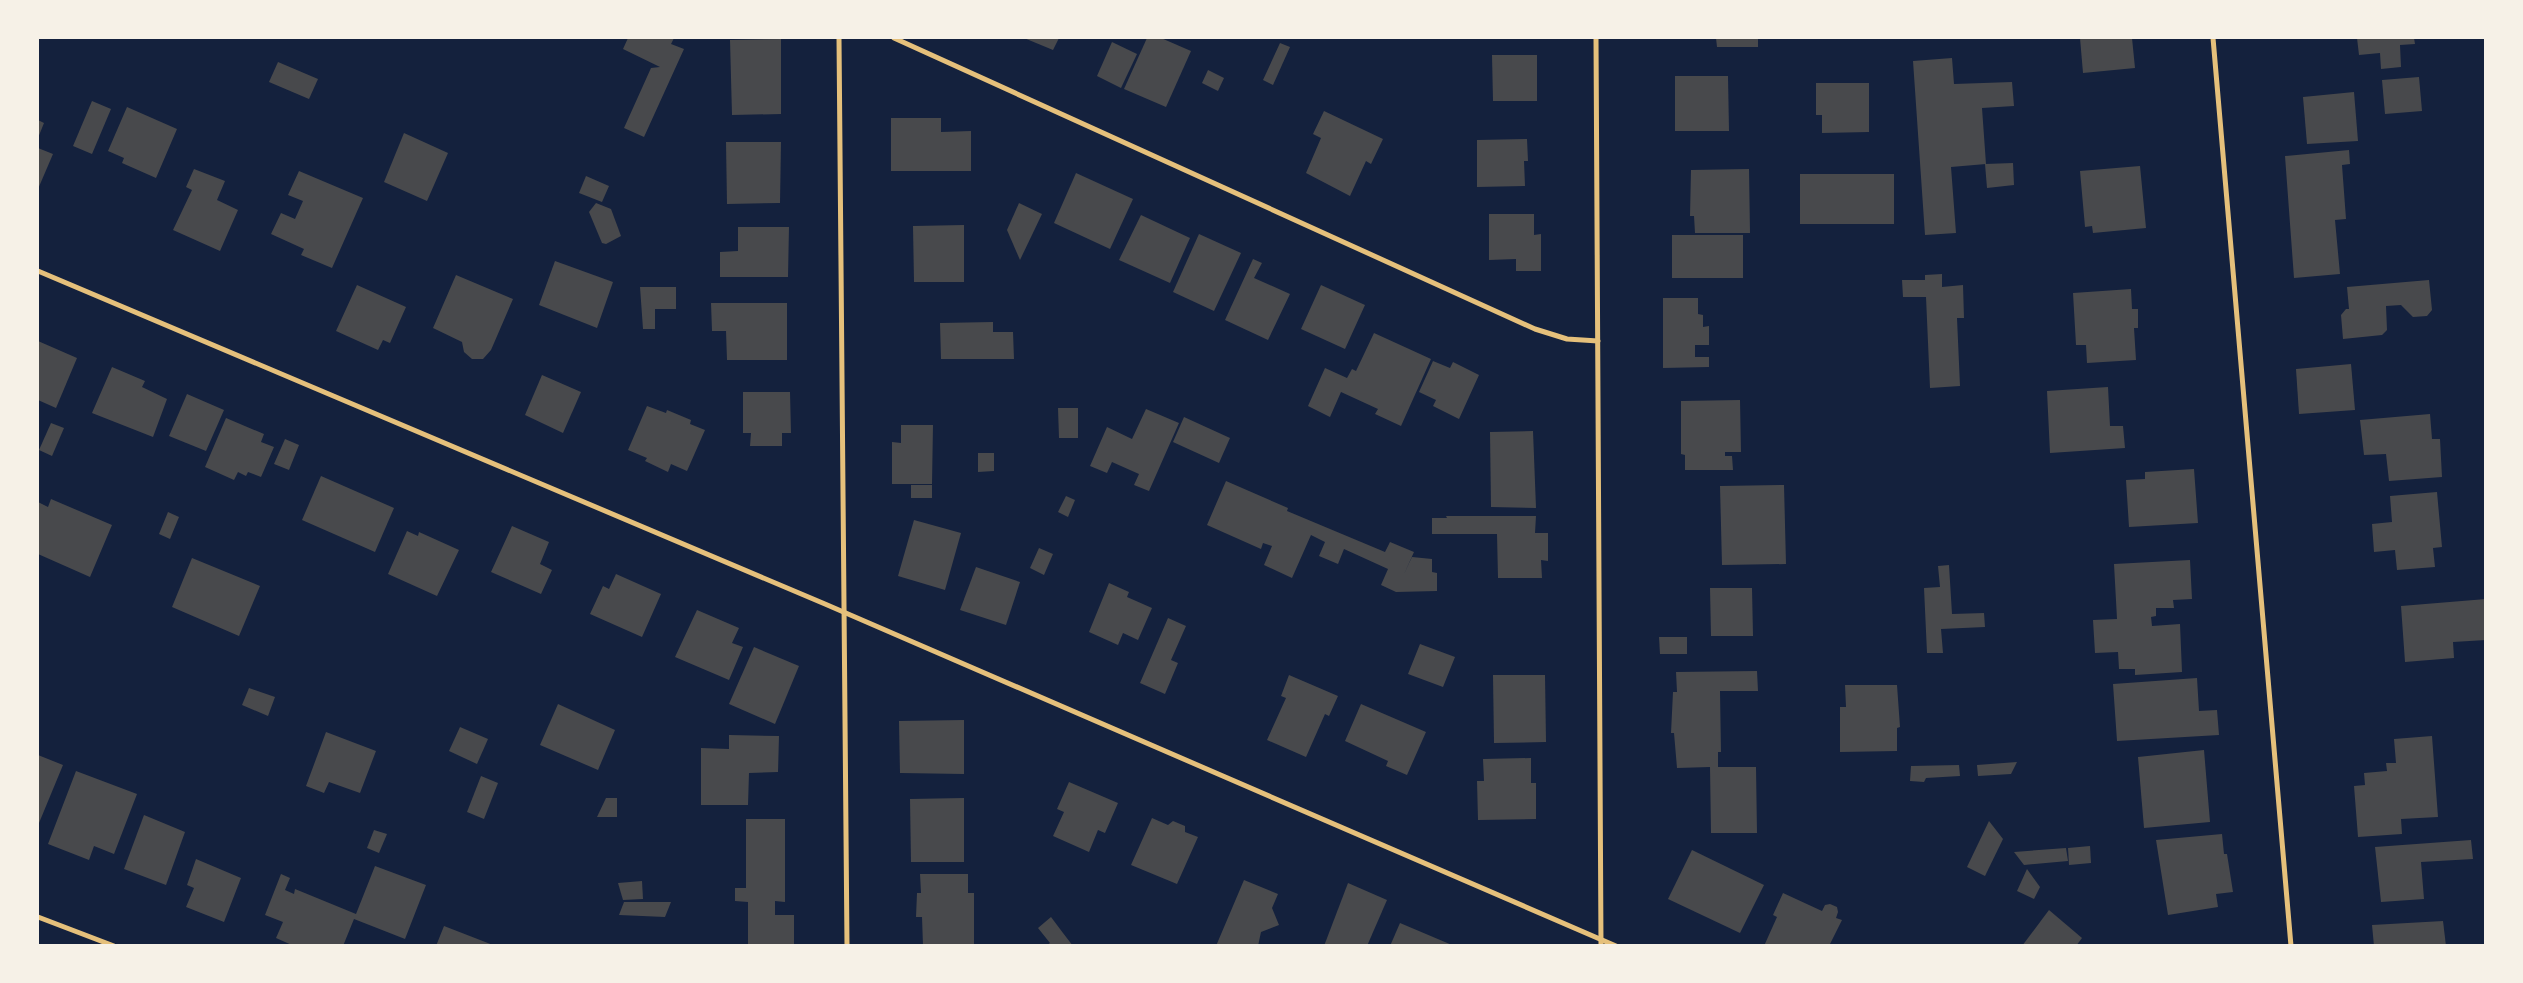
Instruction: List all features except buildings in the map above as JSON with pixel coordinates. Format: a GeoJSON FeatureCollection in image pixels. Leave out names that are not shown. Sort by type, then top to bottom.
{"type":"FeatureCollection","features":[{"type":"Feature","properties":{"kind":"street"},"geometry":{"type":"LineString","coordinates":[[839,38],[847,946]]}},
{"type":"Feature","properties":{"kind":"street"},"geometry":{"type":"LineString","coordinates":[[894,38],[1535,329],[1567,339],[1598,341]]}},
{"type":"Feature","properties":{"kind":"street"},"geometry":{"type":"LineString","coordinates":[[1596,38],[1600,946]]}},
{"type":"Feature","properties":{"kind":"street"},"geometry":{"type":"LineString","coordinates":[[2213,38],[2291,946]]}},
{"type":"Feature","properties":{"kind":"street"},"geometry":{"type":"LineString","coordinates":[[38,271],[844,612],[1616,946]]}},
{"type":"Feature","properties":{"kind":"street"},"geometry":{"type":"LineString","coordinates":[[38,917],[114,946]]}}]}
